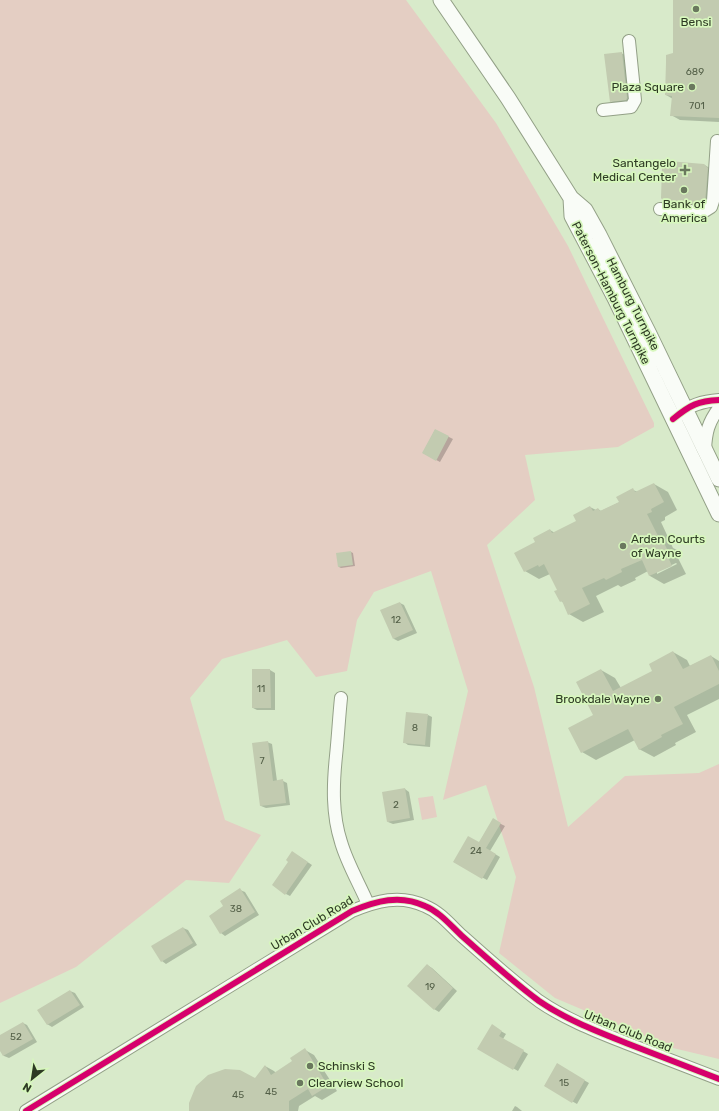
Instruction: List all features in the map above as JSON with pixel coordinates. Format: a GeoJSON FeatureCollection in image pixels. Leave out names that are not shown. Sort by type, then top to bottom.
{"type":"FeatureCollection","features":[{"type":"Feature","properties":{"kind":"main road","name":"Paterson-Hamburg Turnpike"},"geometry":{"type":"LineString","coordinates":[[441,0],[508,98],[571,198],[572,216],[615,298],[719,514]]}},
{"type":"Feature","properties":{"kind":"main road","name":"Hamburg Turnpike"},"geometry":{"type":"LineString","coordinates":[[571,198],[585,210],[599,235],[719,479]]}},
{"type":"Feature","properties":{"kind":"street"},"geometry":{"type":"LineString","coordinates":[[603,110],[631,107],[635,100],[629,41]]}},
{"type":"Feature","properties":{"kind":"street"},"geometry":{"type":"LineString","coordinates":[[660,209],[703,212],[711,207],[713,201],[717,141]]}},
{"type":"Feature","properties":{"kind":"street"},"geometry":{"type":"LineString","coordinates":[[673,419],[685,409],[695,404],[705,401],[719,400]]}},
{"type":"Feature","properties":{"kind":"street"},"geometry":{"type":"LineString","coordinates":[[704,449],[706,432],[712,417],[719,408]]}},
{"type":"Feature","properties":{"kind":"street"},"geometry":{"type":"LineString","coordinates":[[340,698],[333,781],[336,820],[340,841],[368,904]]}},
{"type":"Feature","properties":{"kind":"street","name":"Urban Club Road"},"geometry":{"type":"LineString","coordinates":[[26,1111],[352,911],[368,904],[384,900],[400,899],[425,905],[433,910],[514,982],[558,1012],[587,1027],[719,1079]]}},
{"type":"Feature","properties":{"kind":"shaded area"},"geometry":{"type":"Polygon","coordinates":[[[0,0],[406,0],[496,123],[568,246],[654,423],[654,427],[618,447],[525,455],[535,500],[487,545],[534,687],[568,827],[625,776],[699,773],[719,764],[719,1059],[673,1048],[555,998],[499,953],[516,877],[486,785],[443,800],[468,691],[431,571],[374,592],[357,620],[347,671],[316,677],[287,640],[222,659],[190,698],[225,820],[261,835],[229,883],[186,880],[76,967],[0,1003],[0,0]]]}},
{"type":"Feature","properties":{"kind":"shaded area"},"geometry":{"type":"Polygon","coordinates":[[[433,796],[437,817],[422,820],[418,798],[433,796]]]}},
{"type":"Feature","properties":{"kind":"building"},"geometry":{"type":"Polygon","coordinates":[[[673,0],[719,0],[719,118],[670,116],[672,96],[665,95],[666,55],[673,53],[673,0]]]}},
{"type":"Feature","properties":{"kind":"building"},"geometry":{"type":"Polygon","coordinates":[[[622,52],[627,98],[626,100],[610,102],[604,54],[622,52]]]}},
{"type":"Feature","properties":{"kind":"building","name":"Bank of America"},"geometry":{"type":"Polygon","coordinates":[[[668,161],[704,164],[708,168],[705,202],[701,204],[664,202],[661,198],[662,167],[668,161]]]}},
{"type":"Feature","properties":{"kind":"building"},"geometry":{"type":"Polygon","coordinates":[[[435,429],[449,436],[436,461],[422,453],[435,429]]]}},
{"type":"Feature","properties":{"kind":"building","name":"Arden Courts of Wayne"},"geometry":{"type":"Polygon","coordinates":[[[654,483],[664,502],[651,509],[652,512],[647,514],[661,542],[663,541],[667,549],[665,550],[672,566],[649,576],[642,560],[621,569],[622,572],[606,580],[604,578],[582,588],[590,604],[568,615],[562,601],[560,602],[554,591],[557,590],[544,564],[539,567],[538,565],[524,572],[514,553],[535,542],[533,538],[550,529],[552,533],[576,521],[573,515],[590,506],[593,511],[598,508],[600,511],[619,502],[616,497],[633,488],[635,492],[654,483]]]}},
{"type":"Feature","properties":{"kind":"building"},"geometry":{"type":"Polygon","coordinates":[[[351,551],[353,565],[338,567],[336,553],[351,551]]]}},
{"type":"Feature","properties":{"kind":"building"},"geometry":{"type":"Polygon","coordinates":[[[400,602],[413,630],[393,639],[380,610],[400,602]]]}},
{"type":"Feature","properties":{"kind":"building","name":"Brookdale Wayne"},"geometry":{"type":"Polygon","coordinates":[[[673,651],[683,669],[711,655],[719,671],[719,684],[674,707],[683,724],[661,735],[662,737],[639,750],[628,729],[581,753],[568,728],[593,715],[576,682],[601,669],[613,691],[652,671],[649,664],[673,651]]]}},
{"type":"Feature","properties":{"kind":"building"},"geometry":{"type":"Polygon","coordinates":[[[252,669],[270,669],[271,708],[252,708],[252,669]]]}},
{"type":"Feature","properties":{"kind":"building"},"geometry":{"type":"Polygon","coordinates":[[[406,712],[428,714],[425,745],[403,743],[406,712]]]}},
{"type":"Feature","properties":{"kind":"building"},"geometry":{"type":"Polygon","coordinates":[[[268,741],[273,781],[283,779],[286,803],[260,806],[252,743],[268,741]]]}},
{"type":"Feature","properties":{"kind":"building"},"geometry":{"type":"Polygon","coordinates":[[[405,788],[410,818],[387,822],[382,792],[405,788]]]}},
{"type":"Feature","properties":{"kind":"building"},"geometry":{"type":"Polygon","coordinates":[[[493,818],[501,823],[486,848],[496,854],[482,879],[453,862],[468,836],[479,842],[493,818]]]}},
{"type":"Feature","properties":{"kind":"building"},"geometry":{"type":"Polygon","coordinates":[[[292,851],[308,862],[285,895],[272,885],[288,862],[286,860],[292,851]]]}},
{"type":"Feature","properties":{"kind":"building"},"geometry":{"type":"Polygon","coordinates":[[[240,888],[255,912],[220,934],[209,916],[223,906],[220,901],[240,888]]]}},
{"type":"Feature","properties":{"kind":"building"},"geometry":{"type":"Polygon","coordinates":[[[183,927],[193,943],[161,962],[151,946],[183,927]]]}},
{"type":"Feature","properties":{"kind":"building"},"geometry":{"type":"Polygon","coordinates":[[[427,964],[453,988],[434,1010],[407,986],[427,964]]]}},
{"type":"Feature","properties":{"kind":"building"},"geometry":{"type":"Polygon","coordinates":[[[70,990],[80,1005],[47,1025],[37,1010],[70,990]]]}},
{"type":"Feature","properties":{"kind":"building"},"geometry":{"type":"Polygon","coordinates":[[[23,1022],[33,1039],[3,1056],[0,1051],[0,1035],[23,1022]]]}},
{"type":"Feature","properties":{"kind":"building"},"geometry":{"type":"Polygon","coordinates":[[[492,1024],[502,1031],[499,1036],[524,1050],[513,1070],[477,1049],[492,1024]]]}},
{"type":"Feature","properties":{"kind":"building"},"geometry":{"type":"Polygon","coordinates":[[[305,1048],[328,1086],[312,1096],[308,1089],[289,1101],[289,1111],[189,1111],[189,1103],[196,1086],[208,1075],[225,1069],[240,1070],[255,1078],[265,1065],[271,1075],[292,1061],[290,1058],[305,1048]]]}},
{"type":"Feature","properties":{"kind":"building"},"geometry":{"type":"Polygon","coordinates":[[[557,1063],[585,1080],[572,1103],[544,1086],[557,1063]]]}},
{"type":"Feature","properties":{"kind":"cycle path"},"geometry":{"type":"LineString","coordinates":[[673,419],[684,410],[694,405],[705,401],[719,400]]}},
{"type":"Feature","properties":{"kind":"cycle path"},"geometry":{"type":"LineString","coordinates":[[26,1111],[352,911],[370,904],[388,900],[406,900],[416,902],[436,912],[519,986],[539,1001],[559,1013],[603,1034],[719,1079]]}},
{"type":"Feature","properties":{"kind":"place","name":"Bensi"},"geometry":{"type":"Point","coordinates":[696,9]}},
{"type":"Feature","properties":{"kind":"place","name":"Plaza Square"},"geometry":{"type":"Point","coordinates":[692,87]}},
{"type":"Feature","properties":{"kind":"place","name":"Santangelo Medical Center"},"geometry":{"type":"Point","coordinates":[685,170]}},
{"type":"Feature","properties":{"kind":"place","name":"Bank of America"},"geometry":{"type":"Point","coordinates":[684,190]}},
{"type":"Feature","properties":{"kind":"place","name":"Arden Courts of Wayne"},"geometry":{"type":"Point","coordinates":[623,546]}},
{"type":"Feature","properties":{"kind":"place","name":"Brookdale Wayne"},"geometry":{"type":"Point","coordinates":[658,699]}},
{"type":"Feature","properties":{"kind":"place","name":"Schinski S"},"geometry":{"type":"Point","coordinates":[310,1066]}},
{"type":"Feature","properties":{"kind":"place","name":"Clearview School"},"geometry":{"type":"Point","coordinates":[300,1083]}}]}
